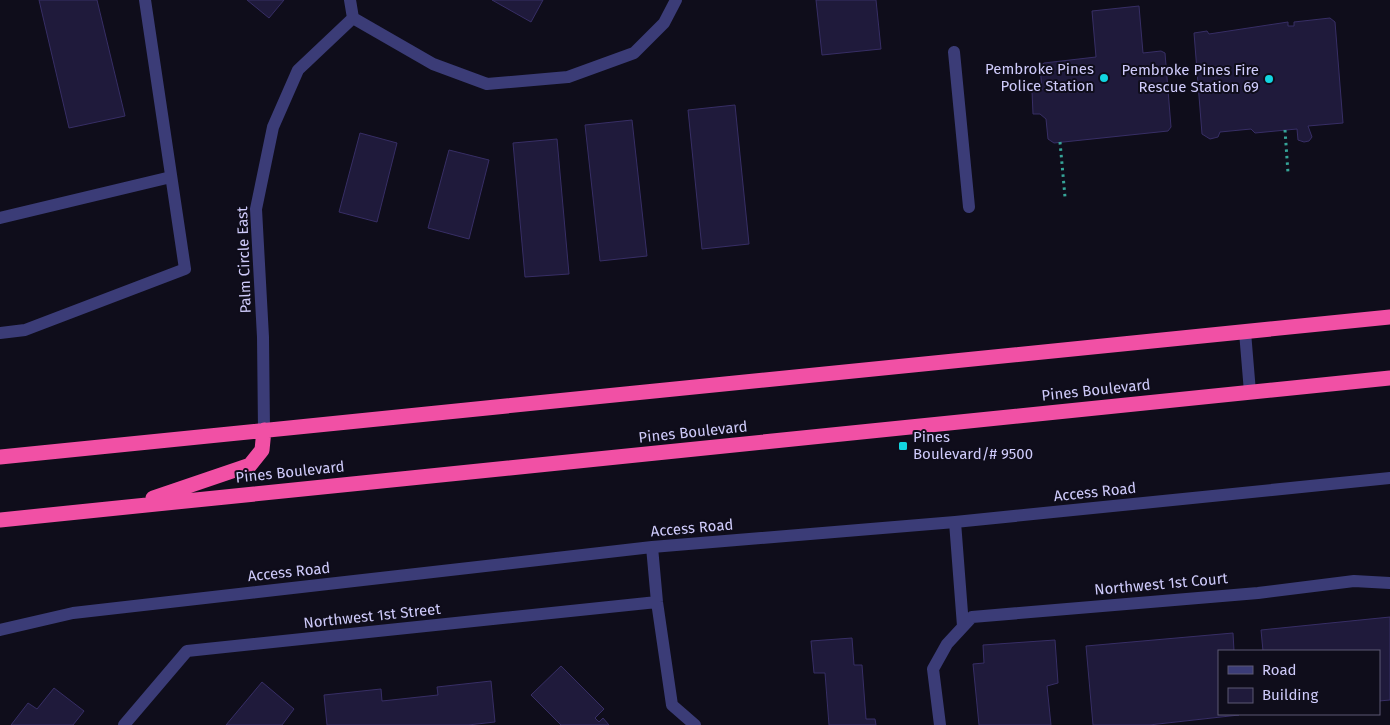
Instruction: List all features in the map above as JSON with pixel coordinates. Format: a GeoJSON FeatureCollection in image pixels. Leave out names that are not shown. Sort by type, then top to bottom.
{"type":"FeatureCollection","features":[{"type":"Feature","properties":{"kind":"highway"},"geometry":{"type":"LineString","coordinates":[[0,457],[1390,317]]}},
{"type":"Feature","properties":{"kind":"highway","name":"Pines Boulevard"},"geometry":{"type":"LineString","coordinates":[[0,520],[1390,378]]}},
{"type":"Feature","properties":{"kind":"highway"},"geometry":{"type":"LineString","coordinates":[[125,507],[250,465],[262,450],[264,430]]}},
{"type":"Feature","properties":{"kind":"street"},"geometry":{"type":"LineString","coordinates":[[0,333],[25,330],[185,269],[145,0]]}},
{"type":"Feature","properties":{"kind":"street"},"geometry":{"type":"LineString","coordinates":[[350,0],[353,18],[434,64],[487,84],[568,77],[634,53],[664,23],[676,0]]}},
{"type":"Feature","properties":{"kind":"street","name":"Palm Circle East"},"geometry":{"type":"LineString","coordinates":[[264,430],[263,337],[256,209],[273,127],[298,70],[353,18]]}},
{"type":"Feature","properties":{"kind":"street"},"geometry":{"type":"LineString","coordinates":[[954,52],[969,207]]}},
{"type":"Feature","properties":{"kind":"street"},"geometry":{"type":"LineString","coordinates":[[0,218],[171,177]]}},
{"type":"Feature","properties":{"kind":"street"},"geometry":{"type":"LineString","coordinates":[[1245,332],[1250,392]]}},
{"type":"Feature","properties":{"kind":"street","name":"Access Road"},"geometry":{"type":"LineString","coordinates":[[0,630],[73,613],[652,547],[955,522],[1390,478]]}},
{"type":"Feature","properties":{"kind":"street"},"geometry":{"type":"LineString","coordinates":[[955,522],[963,626]]}},
{"type":"Feature","properties":{"kind":"street"},"geometry":{"type":"LineString","coordinates":[[652,547],[657,602],[672,704],[694,725]]}},
{"type":"Feature","properties":{"kind":"street","name":"Northwest 1st Court"},"geometry":{"type":"LineString","coordinates":[[940,725],[933,669],[947,644],[972,617],[1258,592],[1354,581],[1390,583]]}},
{"type":"Feature","properties":{"kind":"street","name":"Northwest 1st Street"},"geometry":{"type":"LineString","coordinates":[[124,725],[187,651],[657,602]]}},
{"type":"Feature","properties":{"kind":"path"},"geometry":{"type":"LineString","coordinates":[[1285,130],[1288,173]]}},
{"type":"Feature","properties":{"kind":"path"},"geometry":{"type":"LineString","coordinates":[[1060,142],[1065,196]]}},
{"type":"Feature","properties":{"kind":"building"},"geometry":{"type":"Polygon","coordinates":[[[39,0],[97,0],[125,116],[69,128],[39,0]]]}},
{"type":"Feature","properties":{"kind":"building"},"geometry":{"type":"Polygon","coordinates":[[[247,0],[284,0],[269,18],[247,0]]]}},
{"type":"Feature","properties":{"kind":"building"},"geometry":{"type":"Polygon","coordinates":[[[492,0],[543,0],[531,22],[492,0]]]}},
{"type":"Feature","properties":{"kind":"building"},"geometry":{"type":"Polygon","coordinates":[[[816,0],[876,0],[881,49],[822,55],[816,0]]]}},
{"type":"Feature","properties":{"kind":"building","name":"Pembroke Pines Police Station"},"geometry":{"type":"Polygon","coordinates":[[[1139,6],[1143,53],[1161,51],[1165,53],[1171,127],[1168,131],[1054,143],[1048,139],[1046,119],[1040,114],[1033,114],[1032,91],[1042,90],[1040,66],[1044,63],[1096,57],[1092,11],[1139,6]]]}},
{"type":"Feature","properties":{"kind":"building","name":"Pembroke Pines Fire Rescue Station 69"},"geometry":{"type":"Polygon","coordinates":[[[1330,18],[1335,22],[1343,123],[1308,126],[1312,137],[1309,141],[1304,142],[1298,140],[1297,129],[1255,133],[1251,129],[1220,132],[1218,137],[1210,139],[1202,134],[1194,33],[1207,31],[1209,34],[1288,22],[1288,26],[1294,26],[1294,22],[1330,18]]]}},
{"type":"Feature","properties":{"kind":"building"},"geometry":{"type":"Polygon","coordinates":[[[735,105],[749,244],[702,249],[688,110],[735,105]]]}},
{"type":"Feature","properties":{"kind":"building"},"geometry":{"type":"Polygon","coordinates":[[[632,120],[647,256],[600,261],[585,125],[632,120]]]}},
{"type":"Feature","properties":{"kind":"building"},"geometry":{"type":"Polygon","coordinates":[[[360,133],[397,143],[377,222],[339,212],[360,133]]]}},
{"type":"Feature","properties":{"kind":"building"},"geometry":{"type":"Polygon","coordinates":[[[557,139],[569,274],[525,277],[513,143],[557,139]]]}},
{"type":"Feature","properties":{"kind":"building"},"geometry":{"type":"Polygon","coordinates":[[[449,150],[489,160],[469,239],[428,228],[449,150]]]}},
{"type":"Feature","properties":{"kind":"building"},"geometry":{"type":"Polygon","coordinates":[[[1390,617],[1390,700],[1380,701],[1380,650],[1263,650],[1261,630],[1390,617]]]}},
{"type":"Feature","properties":{"kind":"building"},"geometry":{"type":"Polygon","coordinates":[[[1233,633],[1234,650],[1218,650],[1218,715],[1239,715],[1149,725],[1093,725],[1086,646],[1233,633]]]}},
{"type":"Feature","properties":{"kind":"building"},"geometry":{"type":"Polygon","coordinates":[[[852,638],[854,665],[862,665],[866,719],[875,719],[876,725],[829,725],[825,673],[814,673],[811,641],[852,638]]]}},
{"type":"Feature","properties":{"kind":"building"},"geometry":{"type":"Polygon","coordinates":[[[1055,640],[1058,683],[1047,686],[1051,725],[979,725],[973,664],[984,663],[983,645],[1055,640]]]}},
{"type":"Feature","properties":{"kind":"building"},"geometry":{"type":"Polygon","coordinates":[[[561,666],[604,709],[595,718],[599,722],[603,718],[609,725],[561,725],[531,695],[561,666]]]}},
{"type":"Feature","properties":{"kind":"building"},"geometry":{"type":"Polygon","coordinates":[[[491,681],[495,722],[468,725],[327,725],[324,695],[381,689],[382,701],[438,695],[437,687],[491,681]]]}},
{"type":"Feature","properties":{"kind":"building"},"geometry":{"type":"Polygon","coordinates":[[[262,682],[294,709],[282,725],[226,725],[262,682]]]}},
{"type":"Feature","properties":{"kind":"building"},"geometry":{"type":"Polygon","coordinates":[[[54,688],[84,711],[73,725],[11,725],[28,703],[37,709],[54,688]]]}},
{"type":"Feature","properties":{"kind":"place","name":"Pembroke Pines Police Station"},"geometry":{"type":"Point","coordinates":[1104,78]}},
{"type":"Feature","properties":{"kind":"place","name":"Pembroke Pines Fire Rescue Station 69"},"geometry":{"type":"Point","coordinates":[1269,79]}},
{"type":"Feature","properties":{"kind":"place","name":"Pines Boulevard/# 9500"},"geometry":{"type":"Point","coordinates":[903,446]}}]}
